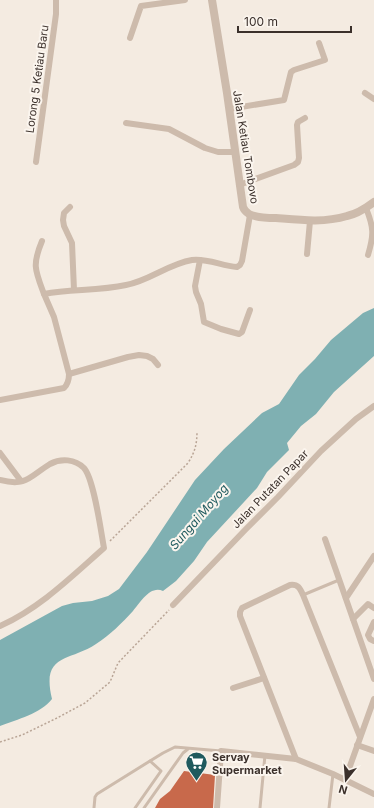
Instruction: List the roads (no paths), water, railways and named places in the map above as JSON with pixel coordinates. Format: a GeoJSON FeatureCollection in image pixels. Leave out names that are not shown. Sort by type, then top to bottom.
{"type":"FeatureCollection","features":[{"type":"Feature","properties":{"kind":"street","name":"Lorong 5 Ketiau Baru"},"geometry":{"type":"LineString","coordinates":[[36,162],[56,14],[56,0]]}},
{"type":"Feature","properties":{"kind":"street"},"geometry":{"type":"LineString","coordinates":[[130,38],[141,6],[138,0]]}},
{"type":"Feature","properties":{"kind":"street"},"geometry":{"type":"LineString","coordinates":[[141,6],[185,0]]}},
{"type":"Feature","properties":{"kind":"street","name":"Jalan Ketiau Tombovo"},"geometry":{"type":"LineString","coordinates":[[212,0],[243,207],[250,215],[310,221],[338,219],[349,216],[366,208],[374,202]]}},
{"type":"Feature","properties":{"kind":"street"},"geometry":{"type":"LineString","coordinates":[[229,109],[284,100],[291,72],[325,60],[319,43]]}},
{"type":"Feature","properties":{"kind":"street"},"geometry":{"type":"LineString","coordinates":[[365,93],[374,99]]}},
{"type":"Feature","properties":{"kind":"street"},"geometry":{"type":"LineString","coordinates":[[239,185],[294,165],[298,162],[297,125],[298,122],[304,118]]}},
{"type":"Feature","properties":{"kind":"street"},"geometry":{"type":"LineString","coordinates":[[126,123],[169,129],[205,148],[218,152],[234,152]]}},
{"type":"Feature","properties":{"kind":"street"},"geometry":{"type":"LineString","coordinates":[[70,207],[64,213],[63,220],[64,226],[72,243],[74,290]]}},
{"type":"Feature","properties":{"kind":"street"},"geometry":{"type":"LineString","coordinates":[[366,208],[372,220],[374,232],[368,256]]}},
{"type":"Feature","properties":{"kind":"street"},"geometry":{"type":"LineString","coordinates":[[44,294],[74,290],[98,290],[136,283],[180,264],[200,260],[232,266],[240,265],[250,215]]}},
{"type":"Feature","properties":{"kind":"street"},"geometry":{"type":"LineString","coordinates":[[307,254],[310,221]]}},
{"type":"Feature","properties":{"kind":"street"},"geometry":{"type":"LineString","coordinates":[[0,400],[64,388],[67,384],[69,374],[54,317],[36,273],[36,254],[42,241]]}},
{"type":"Feature","properties":{"kind":"street"},"geometry":{"type":"LineString","coordinates":[[200,260],[196,292],[201,304],[204,322],[214,327],[239,334],[242,332],[250,310]]}},
{"type":"Feature","properties":{"kind":"street"},"geometry":{"type":"LineString","coordinates":[[69,374],[139,355],[147,356],[153,359],[158,365]]}},
{"type":"Feature","properties":{"kind":"street","name":"Jalan Putatan Papar"},"geometry":{"type":"LineString","coordinates":[[173,605],[321,451],[356,419],[374,406]]}},
{"type":"Feature","properties":{"kind":"street"},"geometry":{"type":"LineString","coordinates":[[0,453],[21,481]]}},
{"type":"Feature","properties":{"kind":"street"},"geometry":{"type":"LineString","coordinates":[[0,480],[10,482],[29,479],[49,464],[58,461],[68,460],[77,463],[85,469],[89,477],[104,548],[44,600],[19,617],[0,626]]}},
{"type":"Feature","properties":{"kind":"street"},"geometry":{"type":"LineString","coordinates":[[325,539],[374,679]]}},
{"type":"Feature","properties":{"kind":"street"},"geometry":{"type":"LineString","coordinates":[[346,598],[374,556]]}},
{"type":"Feature","properties":{"kind":"street"},"geometry":{"type":"LineString","coordinates":[[296,760],[240,616],[242,608],[290,585],[294,584],[299,586],[360,737]]}},
{"type":"Feature","properties":{"kind":"street"},"geometry":{"type":"LineString","coordinates":[[353,619],[368,604],[374,608]]}},
{"type":"Feature","properties":{"kind":"street"},"geometry":{"type":"LineString","coordinates":[[374,622],[368,635],[370,639],[374,641]]}},
{"type":"Feature","properties":{"kind":"street"},"geometry":{"type":"LineString","coordinates":[[233,688],[264,678]]}},
{"type":"Feature","properties":{"kind":"street"},"geometry":{"type":"LineString","coordinates":[[344,780],[374,699]]}},
{"type":"Feature","properties":{"kind":"street"},"geometry":{"type":"LineString","coordinates":[[357,745],[374,751]]}},
{"type":"Feature","properties":{"kind":"street"},"geometry":{"type":"LineString","coordinates":[[217,808],[221,750],[296,760],[333,774],[374,794]]}},
{"type":"Feature","properties":{"kind":"lane"},"geometry":{"type":"LineString","coordinates":[[303,595],[340,580]]}},
{"type":"Feature","properties":{"kind":"lane"},"geometry":{"type":"LineString","coordinates":[[94,808],[95,797],[97,794],[168,749],[175,747],[221,750]]}},
{"type":"Feature","properties":{"kind":"lane"},"geometry":{"type":"LineString","coordinates":[[144,808],[188,749]]}},
{"type":"Feature","properties":{"kind":"lane"},"geometry":{"type":"LineString","coordinates":[[260,808],[265,756]]}},
{"type":"Feature","properties":{"kind":"lane"},"geometry":{"type":"LineString","coordinates":[[135,808],[160,771],[150,761]]}},
{"type":"Feature","properties":{"kind":"lane"},"geometry":{"type":"LineString","coordinates":[[329,808],[333,774]]}},
{"type":"Feature","properties":{"kind":"lane"},"geometry":{"type":"LineString","coordinates":[[148,789],[154,793]]}},
{"type":"Feature","properties":{"kind":"water","name":"Sungai Moyog"},"geometry":{"type":"Polygon","coordinates":[[[374,308],[374,356],[334,392],[316,414],[301,426],[287,443],[289,450],[267,472],[257,488],[207,542],[194,561],[176,581],[163,591],[154,590],[146,596],[125,620],[111,633],[86,650],[67,657],[54,666],[50,674],[52,699],[47,704],[28,716],[0,726],[0,640],[62,606],[92,601],[108,596],[119,589],[147,552],[195,480],[224,449],[262,413],[279,404],[299,375],[331,340],[363,313],[374,308]]]}},
{"type":"Feature","properties":{"kind":"place","name":"Servay Supermarket"},"geometry":{"type":"Point","coordinates":[196,782]}}]}
